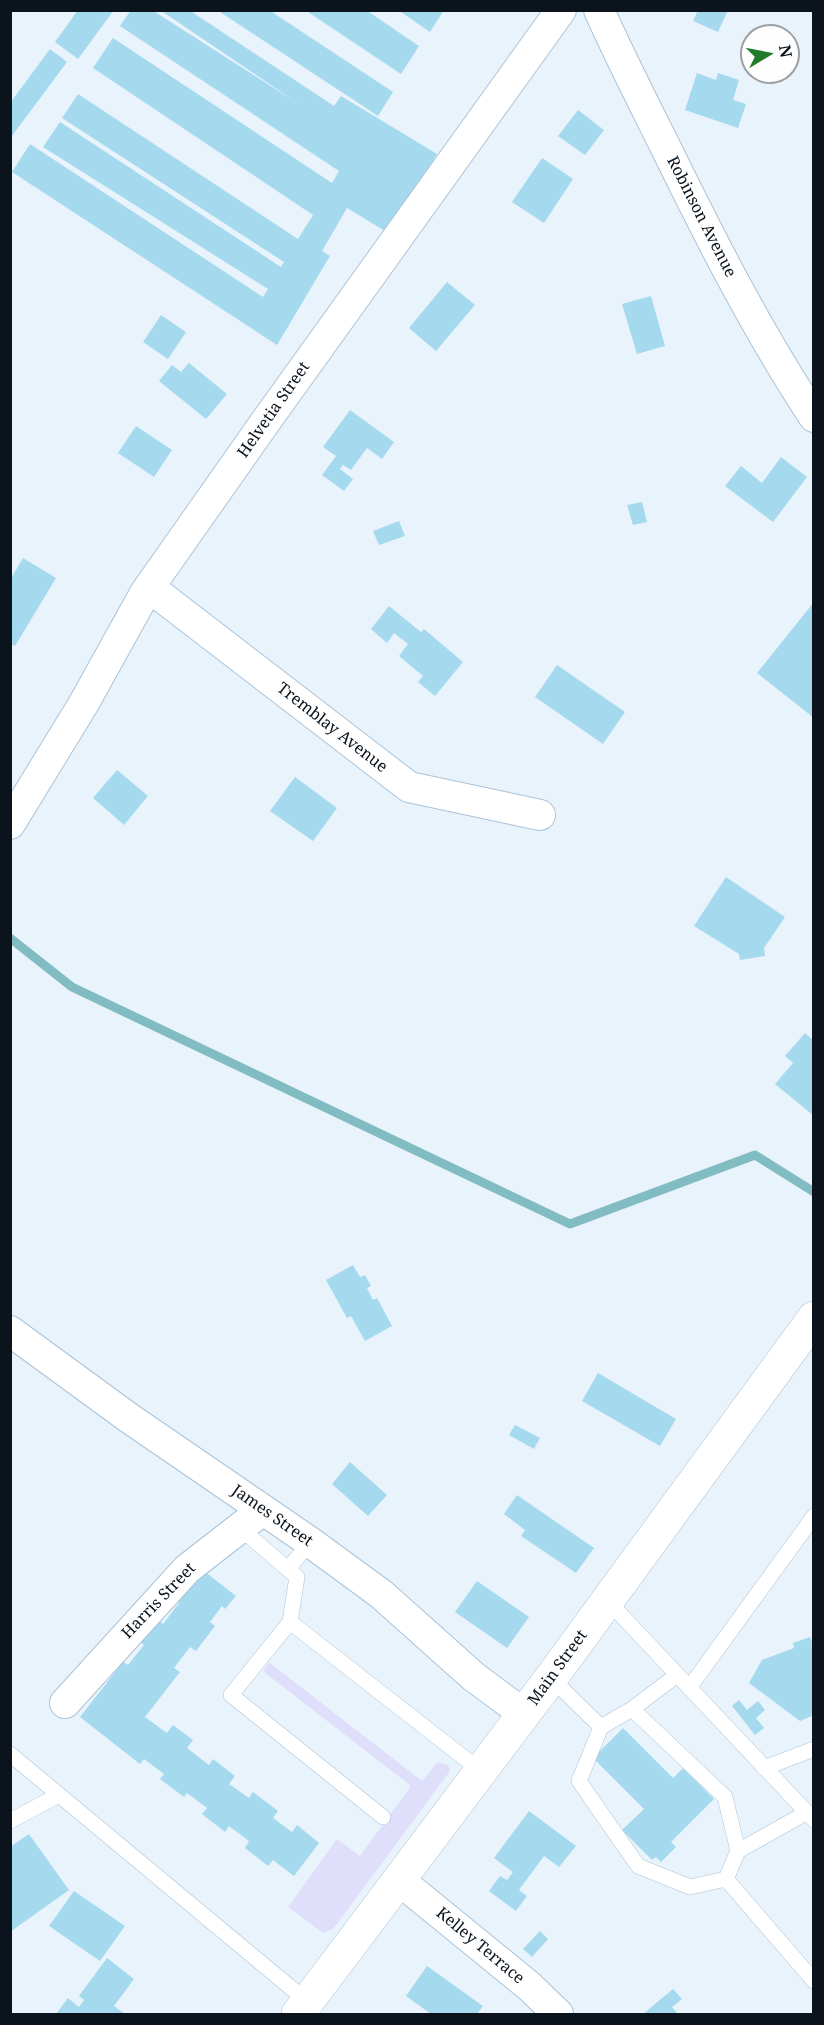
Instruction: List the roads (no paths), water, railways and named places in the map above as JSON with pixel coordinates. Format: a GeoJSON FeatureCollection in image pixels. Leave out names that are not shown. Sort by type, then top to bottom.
{"type":"FeatureCollection","features":[{"type":"Feature","properties":{"kind":"main road","name":"Main Street"},"geometry":{"type":"LineString","coordinates":[[303,2008],[551,1678],[813,1318]]}},
{"type":"Feature","properties":{"kind":"street","name":"Helvetia Street"},"geometry":{"type":"LineString","coordinates":[[10,824],[84,703],[149,587],[561,10]]}},
{"type":"Feature","properties":{"kind":"street","name":"Robinson Avenue"},"geometry":{"type":"LineString","coordinates":[[599,10],[756,326],[813,417]]}},
{"type":"Feature","properties":{"kind":"street","name":"Tremblay Avenue"},"geometry":{"type":"LineString","coordinates":[[149,587],[409,787],[540,815]]}},
{"type":"Feature","properties":{"kind":"street","name":"James Street"},"geometry":{"type":"LineString","coordinates":[[10,1331],[129,1418],[310,1542],[381,1594],[474,1677],[524,1714]]}},
{"type":"Feature","properties":{"kind":"street","name":"Harris Street"},"geometry":{"type":"LineString","coordinates":[[65,1702],[187,1569],[263,1510]]}},
{"type":"Feature","properties":{"kind":"street","name":"Kelley Terrace"},"geometry":{"type":"LineString","coordinates":[[399,1880],[529,1986],[558,2014]]}},
{"type":"Feature","properties":{"kind":"lane"},"geometry":{"type":"LineString","coordinates":[[689,1688],[813,1516]]}},
{"type":"Feature","properties":{"kind":"lane"},"geometry":{"type":"LineString","coordinates":[[240,1528],[297,1577],[290,1622],[231,1695],[383,1817]]}},
{"type":"Feature","properties":{"kind":"lane"},"geometry":{"type":"LineString","coordinates":[[288,1569],[310,1542]]}},
{"type":"Feature","properties":{"kind":"lane"},"geometry":{"type":"LineString","coordinates":[[607,1600],[810,1817],[738,1851]]}},
{"type":"Feature","properties":{"kind":"lane"},"geometry":{"type":"LineString","coordinates":[[290,1622],[481,1771]]}},
{"type":"Feature","properties":{"kind":"lane"},"geometry":{"type":"LineString","coordinates":[[677,1675],[632,1709],[602,1727],[579,1781],[638,1866],[690,1887],[726,1879]]}},
{"type":"Feature","properties":{"kind":"lane"},"geometry":{"type":"LineString","coordinates":[[551,1678],[602,1727]]}},
{"type":"Feature","properties":{"kind":"lane"},"geometry":{"type":"LineString","coordinates":[[632,1709],[724,1797],[738,1851],[726,1879]]}},
{"type":"Feature","properties":{"kind":"lane"},"geometry":{"type":"LineString","coordinates":[[764,1768],[813,1749]]}},
{"type":"Feature","properties":{"kind":"lane"},"geometry":{"type":"LineString","coordinates":[[10,1754],[303,2008]]}},
{"type":"Feature","properties":{"kind":"lane"},"geometry":{"type":"LineString","coordinates":[[10,1821],[59,1795]]}},
{"type":"Feature","properties":{"kind":"lane"},"geometry":{"type":"LineString","coordinates":[[726,1879],[813,1981]]}},
{"type":"Feature","properties":{"kind":"waterway"},"geometry":{"type":"LineString","coordinates":[[10,938],[72,987],[570,1224],[755,1155],[814,1192]]}}]}
